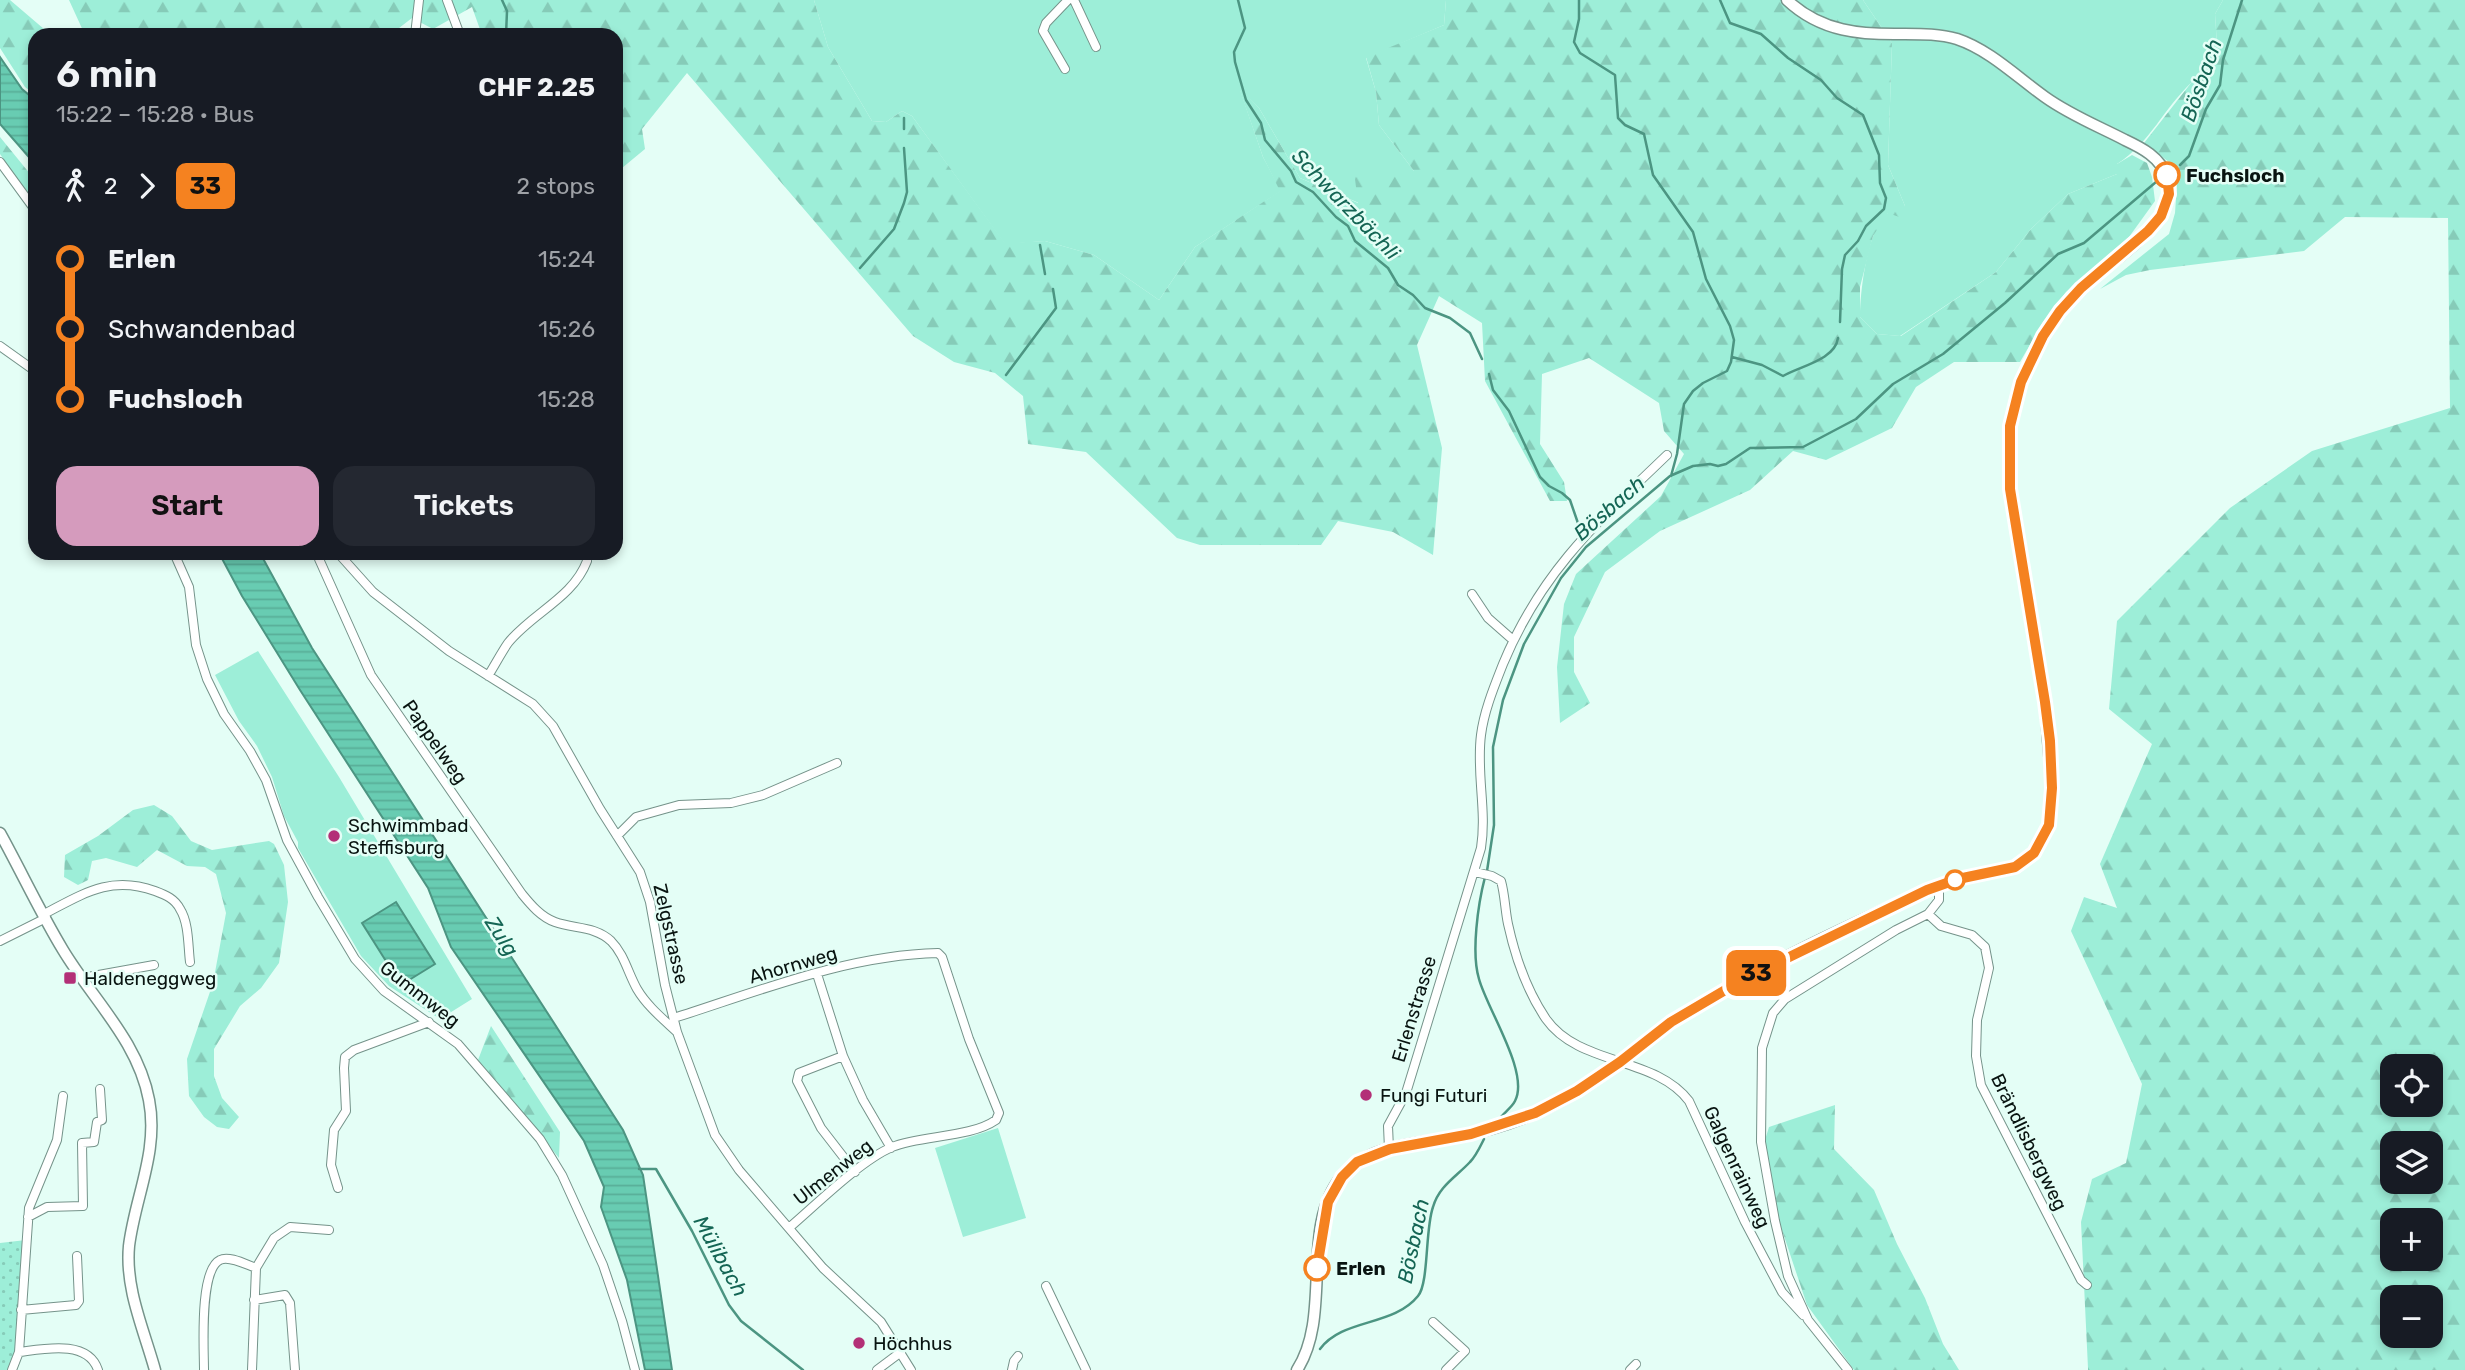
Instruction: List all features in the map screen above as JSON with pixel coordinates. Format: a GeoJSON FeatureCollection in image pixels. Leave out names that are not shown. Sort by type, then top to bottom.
{"type":"FeatureCollection","features":[{"type":"Feature","properties":{"kind":"street"},"geometry":{"type":"LineString","coordinates":[[416,28],[419,0]]}},
{"type":"Feature","properties":{"kind":"street"},"geometry":{"type":"LineString","coordinates":[[447,0],[457,28]]}},
{"type":"Feature","properties":{"kind":"street"},"geometry":{"type":"LineString","coordinates":[[1065,69],[1043,31],[1046,23],[1068,0]]}},
{"type":"Feature","properties":{"kind":"street"},"geometry":{"type":"LineString","coordinates":[[1074,0],[1096,47]]}},
{"type":"Feature","properties":{"kind":"street"},"geometry":{"type":"LineString","coordinates":[[1303,1368],[1313,1326],[1317,1270],[1328,1202],[1335,1186],[1349,1169],[1369,1155],[1471,1134],[1522,1118],[1556,1103],[1620,1062],[1671,1022],[1744,979],[1939,885],[2015,867],[2034,853],[2049,825],[2052,788],[2050,741],[2010,489],[2010,426],[2021,382],[2043,336],[2060,311],[2081,288],[2155,224],[2166,209],[2170,187],[2164,170],[2150,153],[2062,108],[1971,44],[1936,34],[1872,35],[1833,29],[1806,15],[1787,0]]}},
{"type":"Feature","properties":{"kind":"street"},"geometry":{"type":"LineString","coordinates":[[0,162],[28,200]]}},
{"type":"Feature","properties":{"kind":"street"},"geometry":{"type":"LineString","coordinates":[[0,346],[28,366]]}},
{"type":"Feature","properties":{"kind":"street","name":"Erlenstrasse"},"geometry":{"type":"LineString","coordinates":[[1390,1149],[1388,1126],[1406,1093],[1478,872],[1483,834],[1480,752],[1483,722],[1513,640],[1550,577],[1571,551],[1588,531],[1667,455]]}},
{"type":"Feature","properties":{"kind":"street","name":"Gummweg"},"geometry":{"type":"LineString","coordinates":[[177,560],[189,587],[196,645],[207,679],[224,714],[266,780],[287,840],[318,897],[355,959],[384,991],[458,1044],[540,1139],[562,1175],[603,1265],[635,1370]]}},
{"type":"Feature","properties":{"kind":"street","name":"Pappelweg"},"geometry":{"type":"LineString","coordinates":[[319,560],[371,675],[533,909],[555,922],[595,930],[610,941],[620,952],[637,990],[651,1008],[677,1032]]}},
{"type":"Feature","properties":{"kind":"street","name":"Zelgstrasse"},"geometry":{"type":"LineString","coordinates":[[344,560],[373,592],[450,651],[533,704],[553,726],[640,872],[677,1032],[715,1135],[739,1170],[823,1268],[881,1322],[911,1370]]}},
{"type":"Feature","properties":{"kind":"street"},"geometry":{"type":"LineString","coordinates":[[488,676],[509,642],[549,604],[570,590],[587,561]]}},
{"type":"Feature","properties":{"kind":"street"},"geometry":{"type":"LineString","coordinates":[[1472,594],[1488,618],[1513,640]]}},
{"type":"Feature","properties":{"kind":"street"},"geometry":{"type":"LineString","coordinates":[[617,836],[636,817],[678,805],[731,803],[763,795],[837,763]]}},
{"type":"Feature","properties":{"kind":"street"},"geometry":{"type":"LineString","coordinates":[[0,833],[61,947],[133,1051],[140,1066],[149,1101],[151,1140],[146,1173],[131,1231],[129,1265],[132,1292],[155,1370]]}},
{"type":"Feature","properties":{"kind":"street","name":"Galgenrainweg"},"geometry":{"type":"LineString","coordinates":[[1478,872],[1498,878],[1502,885],[1507,919],[1518,961],[1547,1020],[1572,1043],[1674,1086],[1689,1101],[1745,1222],[1782,1292],[1808,1320]]}},
{"type":"Feature","properties":{"kind":"street"},"geometry":{"type":"LineString","coordinates":[[0,941],[92,889],[116,884],[136,884],[172,899],[181,911],[191,962]]}},
{"type":"Feature","properties":{"kind":"street"},"geometry":{"type":"LineString","coordinates":[[1848,1370],[1808,1320],[1788,1276],[1775,1221],[1761,1142],[1762,1057],[1768,1023],[1778,1005],[1794,991],[1928,914],[1939,900],[1939,885]]}},
{"type":"Feature","properties":{"kind":"street","name":"Brändlisbergweg"},"geometry":{"type":"LineString","coordinates":[[1928,914],[1941,926],[1972,935],[1985,947],[1989,968],[1977,1020],[1976,1056],[1981,1085],[2040,1203],[2081,1280],[2087,1285]]}},
{"type":"Feature","properties":{"kind":"street","name":"Ahornweg"},"geometry":{"type":"LineString","coordinates":[[674,1018],[861,962],[938,953],[942,957],[969,1038],[999,1113],[996,1120],[980,1128]]}},
{"type":"Feature","properties":{"kind":"street"},"geometry":{"type":"LineString","coordinates":[[82,978],[154,965]]}},
{"type":"Feature","properties":{"kind":"street"},"geometry":{"type":"LineString","coordinates":[[817,974],[843,1056],[863,1100],[891,1147]]}},
{"type":"Feature","properties":{"kind":"street"},"geometry":{"type":"LineString","coordinates":[[338,1188],[331,1165],[334,1130],[346,1111],[345,1057],[354,1050],[429,1022]]}},
{"type":"Feature","properties":{"kind":"street"},"geometry":{"type":"LineString","coordinates":[[843,1056],[799,1073],[797,1081],[821,1128],[855,1172]]}},
{"type":"Feature","properties":{"kind":"street"},"geometry":{"type":"LineString","coordinates":[[28,1217],[47,1207],[83,1206],[82,1143],[94,1142],[97,1122],[102,1119],[100,1089]]}},
{"type":"Feature","properties":{"kind":"street"},"geometry":{"type":"LineString","coordinates":[[16,1369],[29,1208],[57,1140],[63,1096]]}},
{"type":"Feature","properties":{"kind":"street","name":"Ulmenweg"},"geometry":{"type":"LineString","coordinates":[[790,1227],[855,1172],[891,1147],[980,1128]]}},
{"type":"Feature","properties":{"kind":"street"},"geometry":{"type":"LineString","coordinates":[[251,1370],[256,1268],[274,1238],[290,1227],[329,1230]]}},
{"type":"Feature","properties":{"kind":"street"},"geometry":{"type":"LineString","coordinates":[[21,1310],[76,1305],[79,1301],[77,1256]]}},
{"type":"Feature","properties":{"kind":"street"},"geometry":{"type":"LineString","coordinates":[[204,1370],[205,1300],[212,1266],[220,1259],[228,1259],[256,1268]]}},
{"type":"Feature","properties":{"kind":"street"},"geometry":{"type":"LineString","coordinates":[[1046,1286],[1086,1370]]}},
{"type":"Feature","properties":{"kind":"street"},"geometry":{"type":"LineString","coordinates":[[254,1300],[285,1295],[290,1303],[295,1370]]}},
{"type":"Feature","properties":{"kind":"street"},"geometry":{"type":"LineString","coordinates":[[1433,1322],[1465,1351],[1446,1370]]}},
{"type":"Feature","properties":{"kind":"street"},"geometry":{"type":"LineString","coordinates":[[19,1352],[59,1348],[84,1352],[95,1362],[97,1370]]}},
{"type":"Feature","properties":{"kind":"street"},"geometry":{"type":"LineString","coordinates":[[877,1370],[901,1352]]}},
{"type":"Feature","properties":{"kind":"street"},"geometry":{"type":"LineString","coordinates":[[1012,1370],[1018,1356]]}},
{"type":"Feature","properties":{"kind":"green space"},"geometry":{"type":"Polygon","coordinates":[[[0,0],[10,0],[43,28],[28,28],[28,89],[25,87],[0,48],[0,0]]]}},
{"type":"Feature","properties":{"kind":"green space"},"geometry":{"type":"Polygon","coordinates":[[[69,0],[814,0],[828,47],[872,121],[886,122],[902,111],[912,116],[1005,243],[1045,241],[1094,255],[1159,300],[1195,247],[1280,191],[1263,157],[1239,88],[1259,108],[1300,178],[1358,203],[1354,171],[1414,171],[1379,125],[1376,92],[1366,57],[1444,25],[1446,0],[1863,0],[1892,43],[1888,165],[1905,206],[1902,218],[1888,213],[1873,236],[1860,287],[1860,317],[1877,334],[1901,336],[1996,272],[2031,229],[2068,194],[2117,174],[2117,164],[2132,155],[2147,163],[2155,201],[2129,237],[2066,292],[2043,322],[2020,362],[1954,362],[1916,387],[1892,428],[1826,460],[1793,451],[1750,490],[1660,531],[1605,572],[1574,637],[1574,672],[1590,703],[1560,723],[1557,667],[1564,604],[1576,574],[1661,496],[1684,454],[1664,431],[1659,403],[1589,358],[1542,374],[1540,444],[1564,482],[1567,501],[1550,501],[1485,381],[1482,323],[1439,296],[1417,345],[1442,448],[1433,555],[1393,532],[1338,521],[1321,545],[1200,545],[1177,538],[1086,452],[1028,444],[1023,396],[995,373],[954,362],[913,336],[687,73],[642,129],[645,149],[623,167],[623,28],[480,28],[472,7],[435,28],[412,18],[399,28],[82,28],[69,0]]]}},
{"type":"Feature","properties":{"kind":"green space"},"geometry":{"type":"Polygon","coordinates":[[[814,0],[1446,0],[1444,25],[1366,58],[1376,92],[1379,125],[1414,171],[1359,203],[1300,178],[1259,108],[1240,90],[1263,157],[1281,191],[1195,247],[1159,300],[1094,255],[1045,241],[1005,244],[912,116],[902,111],[886,122],[872,121],[828,47],[814,0]]]}},
{"type":"Feature","properties":{"kind":"green space"},"geometry":{"type":"Polygon","coordinates":[[[1863,0],[2223,0],[2215,14],[2218,61],[2182,92],[2139,146],[2117,164],[2117,174],[2068,194],[2031,229],[1996,272],[1900,336],[1877,334],[1860,317],[1866,261],[1881,220],[1889,212],[1905,206],[1888,165],[1892,43],[1863,0]]]}},
{"type":"Feature","properties":{"kind":"green space"},"geometry":{"type":"Polygon","coordinates":[[[2223,0],[2465,0],[2465,1370],[2088,1370],[2081,1222],[2092,1179],[2126,1163],[2142,1084],[2071,931],[2084,897],[2117,908],[2100,864],[2152,744],[2109,709],[2117,621],[2230,508],[2312,451],[2450,408],[2448,218],[2345,217],[2304,251],[2150,270],[2126,275],[2100,289],[2169,234],[2175,213],[2178,169],[2144,143],[2191,83],[2218,61],[2215,14],[2223,0]]]}},
{"type":"Feature","properties":{"kind":"green space"},"geometry":{"type":"Polygon","coordinates":[[[0,137],[28,171],[28,193],[0,154],[0,137]]]}},
{"type":"Feature","properties":{"kind":"green space","name":"Schwimmbad Steffisburg"},"geometry":{"type":"Polygon","coordinates":[[[258,651],[339,777],[472,999],[440,1019],[389,986],[361,956],[298,848],[298,842],[284,816],[272,777],[215,675],[258,651]]]}},
{"type":"Feature","properties":{"kind":"green space"},"geometry":{"type":"Polygon","coordinates":[[[154,805],[172,816],[191,841],[212,850],[269,841],[274,844],[284,865],[288,902],[279,963],[261,988],[240,1006],[214,1049],[214,1076],[222,1098],[239,1117],[229,1129],[217,1127],[204,1117],[189,1096],[187,1059],[213,983],[226,913],[216,874],[205,867],[187,866],[157,850],[137,867],[106,858],[92,861],[88,880],[78,885],[64,877],[65,855],[98,836],[133,810],[154,805]]]}},
{"type":"Feature","properties":{"kind":"green space"},"geometry":{"type":"Polygon","coordinates":[[[491,1026],[560,1132],[559,1158],[478,1060],[491,1026]]]}},
{"type":"Feature","properties":{"kind":"green space"},"geometry":{"type":"Polygon","coordinates":[[[1835,1105],[1834,1149],[1874,1190],[1897,1244],[1925,1298],[1943,1344],[1959,1370],[1854,1370],[1807,1305],[1779,1221],[1765,1140],[1769,1127],[1835,1105]]]}},
{"type":"Feature","properties":{"kind":"green space"},"geometry":{"type":"Polygon","coordinates":[[[998,1128],[1026,1218],[963,1237],[935,1148],[998,1128]]]}},
{"type":"Feature","properties":{"kind":"green space"},"geometry":{"type":"Polygon","coordinates":[[[26,1240],[19,1352],[12,1370],[0,1370],[0,1243],[26,1240]]]}},
{"type":"Feature","properties":{"kind":"shaded area"},"geometry":{"type":"Polygon","coordinates":[[[0,57],[28,94],[28,156],[0,124],[0,57]]]}},
{"type":"Feature","properties":{"kind":"shaded area"},"geometry":{"type":"Polygon","coordinates":[[[223,560],[264,560],[312,648],[623,1130],[643,1175],[672,1370],[645,1370],[627,1280],[601,1207],[604,1187],[584,1141],[451,947],[428,888],[242,596],[223,560]]]}},
{"type":"Feature","properties":{"kind":"shaded area"},"geometry":{"type":"Polygon","coordinates":[[[396,902],[435,964],[401,985],[362,923],[396,902]]]}},
{"type":"Feature","properties":{"kind":"waterway"},"geometry":{"type":"LineString","coordinates":[[502,0],[507,11],[506,28]]}},
{"type":"Feature","properties":{"kind":"waterway","name":"Schwarzbächli"},"geometry":{"type":"LineString","coordinates":[[1238,0],[1245,28],[1234,52],[1235,62],[1246,100],[1261,123],[1265,140],[1291,171],[1296,182],[1313,192],[1348,226],[1355,241],[1388,268],[1398,285],[1413,295],[1425,308],[1450,318],[1470,333],[1482,359]]}},
{"type":"Feature","properties":{"kind":"waterway"},"geometry":{"type":"LineString","coordinates":[[1579,0],[1579,19],[1574,42],[1580,53],[1615,75],[1618,118],[1625,125],[1644,134],[1653,175],[1693,232],[1706,279],[1730,326],[1734,340],[1727,371],[1703,383],[1684,404],[1671,476]]}},
{"type":"Feature","properties":{"kind":"waterway"},"geometry":{"type":"LineString","coordinates":[[1720,0],[1730,23],[1761,34],[1788,58],[1821,80],[1837,98],[1863,115],[1879,155],[1880,183],[1886,198],[1884,209],[1866,226],[1858,241],[1845,255],[1840,322]]}},
{"type":"Feature","properties":{"kind":"waterway","name":"Bösbach"},"geometry":{"type":"LineString","coordinates":[[2180,165],[2189,156],[2206,109],[2220,85],[2223,60],[2242,0]]}},
{"type":"Feature","properties":{"kind":"waterway"},"geometry":{"type":"LineString","coordinates":[[904,118],[904,129]]}},
{"type":"Feature","properties":{"kind":"waterway"},"geometry":{"type":"LineString","coordinates":[[860,268],[894,229],[904,203],[907,192],[904,148]]}},
{"type":"Feature","properties":{"kind":"waterway","name":"Bösbach"},"geometry":{"type":"LineString","coordinates":[[1487,871],[1494,825],[1493,747],[1503,700],[1524,644],[1561,578],[1586,547],[1670,476],[1693,466],[1726,464],[1750,448],[1803,447],[1856,419],[1893,384],[1943,354],[2005,303],[2058,254],[2084,243],[2156,182]]}},
{"type":"Feature","properties":{"kind":"waterway"},"geometry":{"type":"LineString","coordinates":[[1040,245],[1045,274]]}},
{"type":"Feature","properties":{"kind":"waterway"},"geometry":{"type":"LineString","coordinates":[[1006,375],[1056,308],[1053,289]]}},
{"type":"Feature","properties":{"kind":"waterway"},"geometry":{"type":"LineString","coordinates":[[1732,357],[1762,365],[1783,376],[1824,357],[1831,352],[1838,338]]}},
{"type":"Feature","properties":{"kind":"waterway","name":"Schwarzbächli"},"geometry":{"type":"LineString","coordinates":[[1489,374],[1493,390],[1509,411],[1540,477],[1570,500],[1580,529]]}},
{"type":"Feature","properties":{"kind":"waterway","name":"Bösbach"},"geometry":{"type":"LineString","coordinates":[[1485,877],[1476,928],[1477,968],[1483,992],[1506,1041],[1517,1074],[1518,1089],[1515,1101],[1501,1117]]}},
{"type":"Feature","properties":{"kind":"waterway","name":"Bösbach"},"geometry":{"type":"LineString","coordinates":[[1320,1349],[1342,1332],[1395,1313],[1418,1296],[1424,1280],[1431,1217],[1436,1200],[1444,1187],[1472,1160],[1484,1139]]}},
{"type":"Feature","properties":{"kind":"waterway","name":"Mülibach"},"geometry":{"type":"LineString","coordinates":[[639,1169],[656,1169],[692,1231],[729,1305],[741,1321],[803,1370]]}},
{"type":"Feature","properties":{"kind":"bus line","name":"33"},"geometry":{"type":"LineString","coordinates":[[1317,1268],[1325,1210],[1335,1186],[1349,1169],[1369,1155],[1471,1134],[1535,1113],[1577,1091],[1671,1022],[1744,979],[1927,890],[1958,879],[2015,867],[2034,853],[2049,825],[2052,805],[2051,762],[2045,702],[2010,489],[2010,426],[2021,382],[2043,336],[2068,301],[2155,224],[2166,209],[2170,187],[2167,175]]}},
{"type":"Feature","properties":{"kind":"place","name":"Fuchsloch"},"geometry":{"type":"Point","coordinates":[2167,175]}},
{"type":"Feature","properties":{"kind":"place","name":"Schwimmbad Steffisburg"},"geometry":{"type":"Point","coordinates":[334,836]}},
{"type":"Feature","properties":{"kind":"place","name":"Haldeneggweg"},"geometry":{"type":"Point","coordinates":[70,978]}},
{"type":"Feature","properties":{"kind":"place","name":"Fungi Futuri"},"geometry":{"type":"Point","coordinates":[1366,1095]}},
{"type":"Feature","properties":{"kind":"place","name":"Erlen"},"geometry":{"type":"Point","coordinates":[1317,1268]}},
{"type":"Feature","properties":{"kind":"place","name":"Höchhus"},"geometry":{"type":"Point","coordinates":[859,1343]}},
{"type":"Feature","properties":{"kind":"water label","name":"Zulg"},"geometry":{"type":"Point","coordinates":[502,936]}}]}
